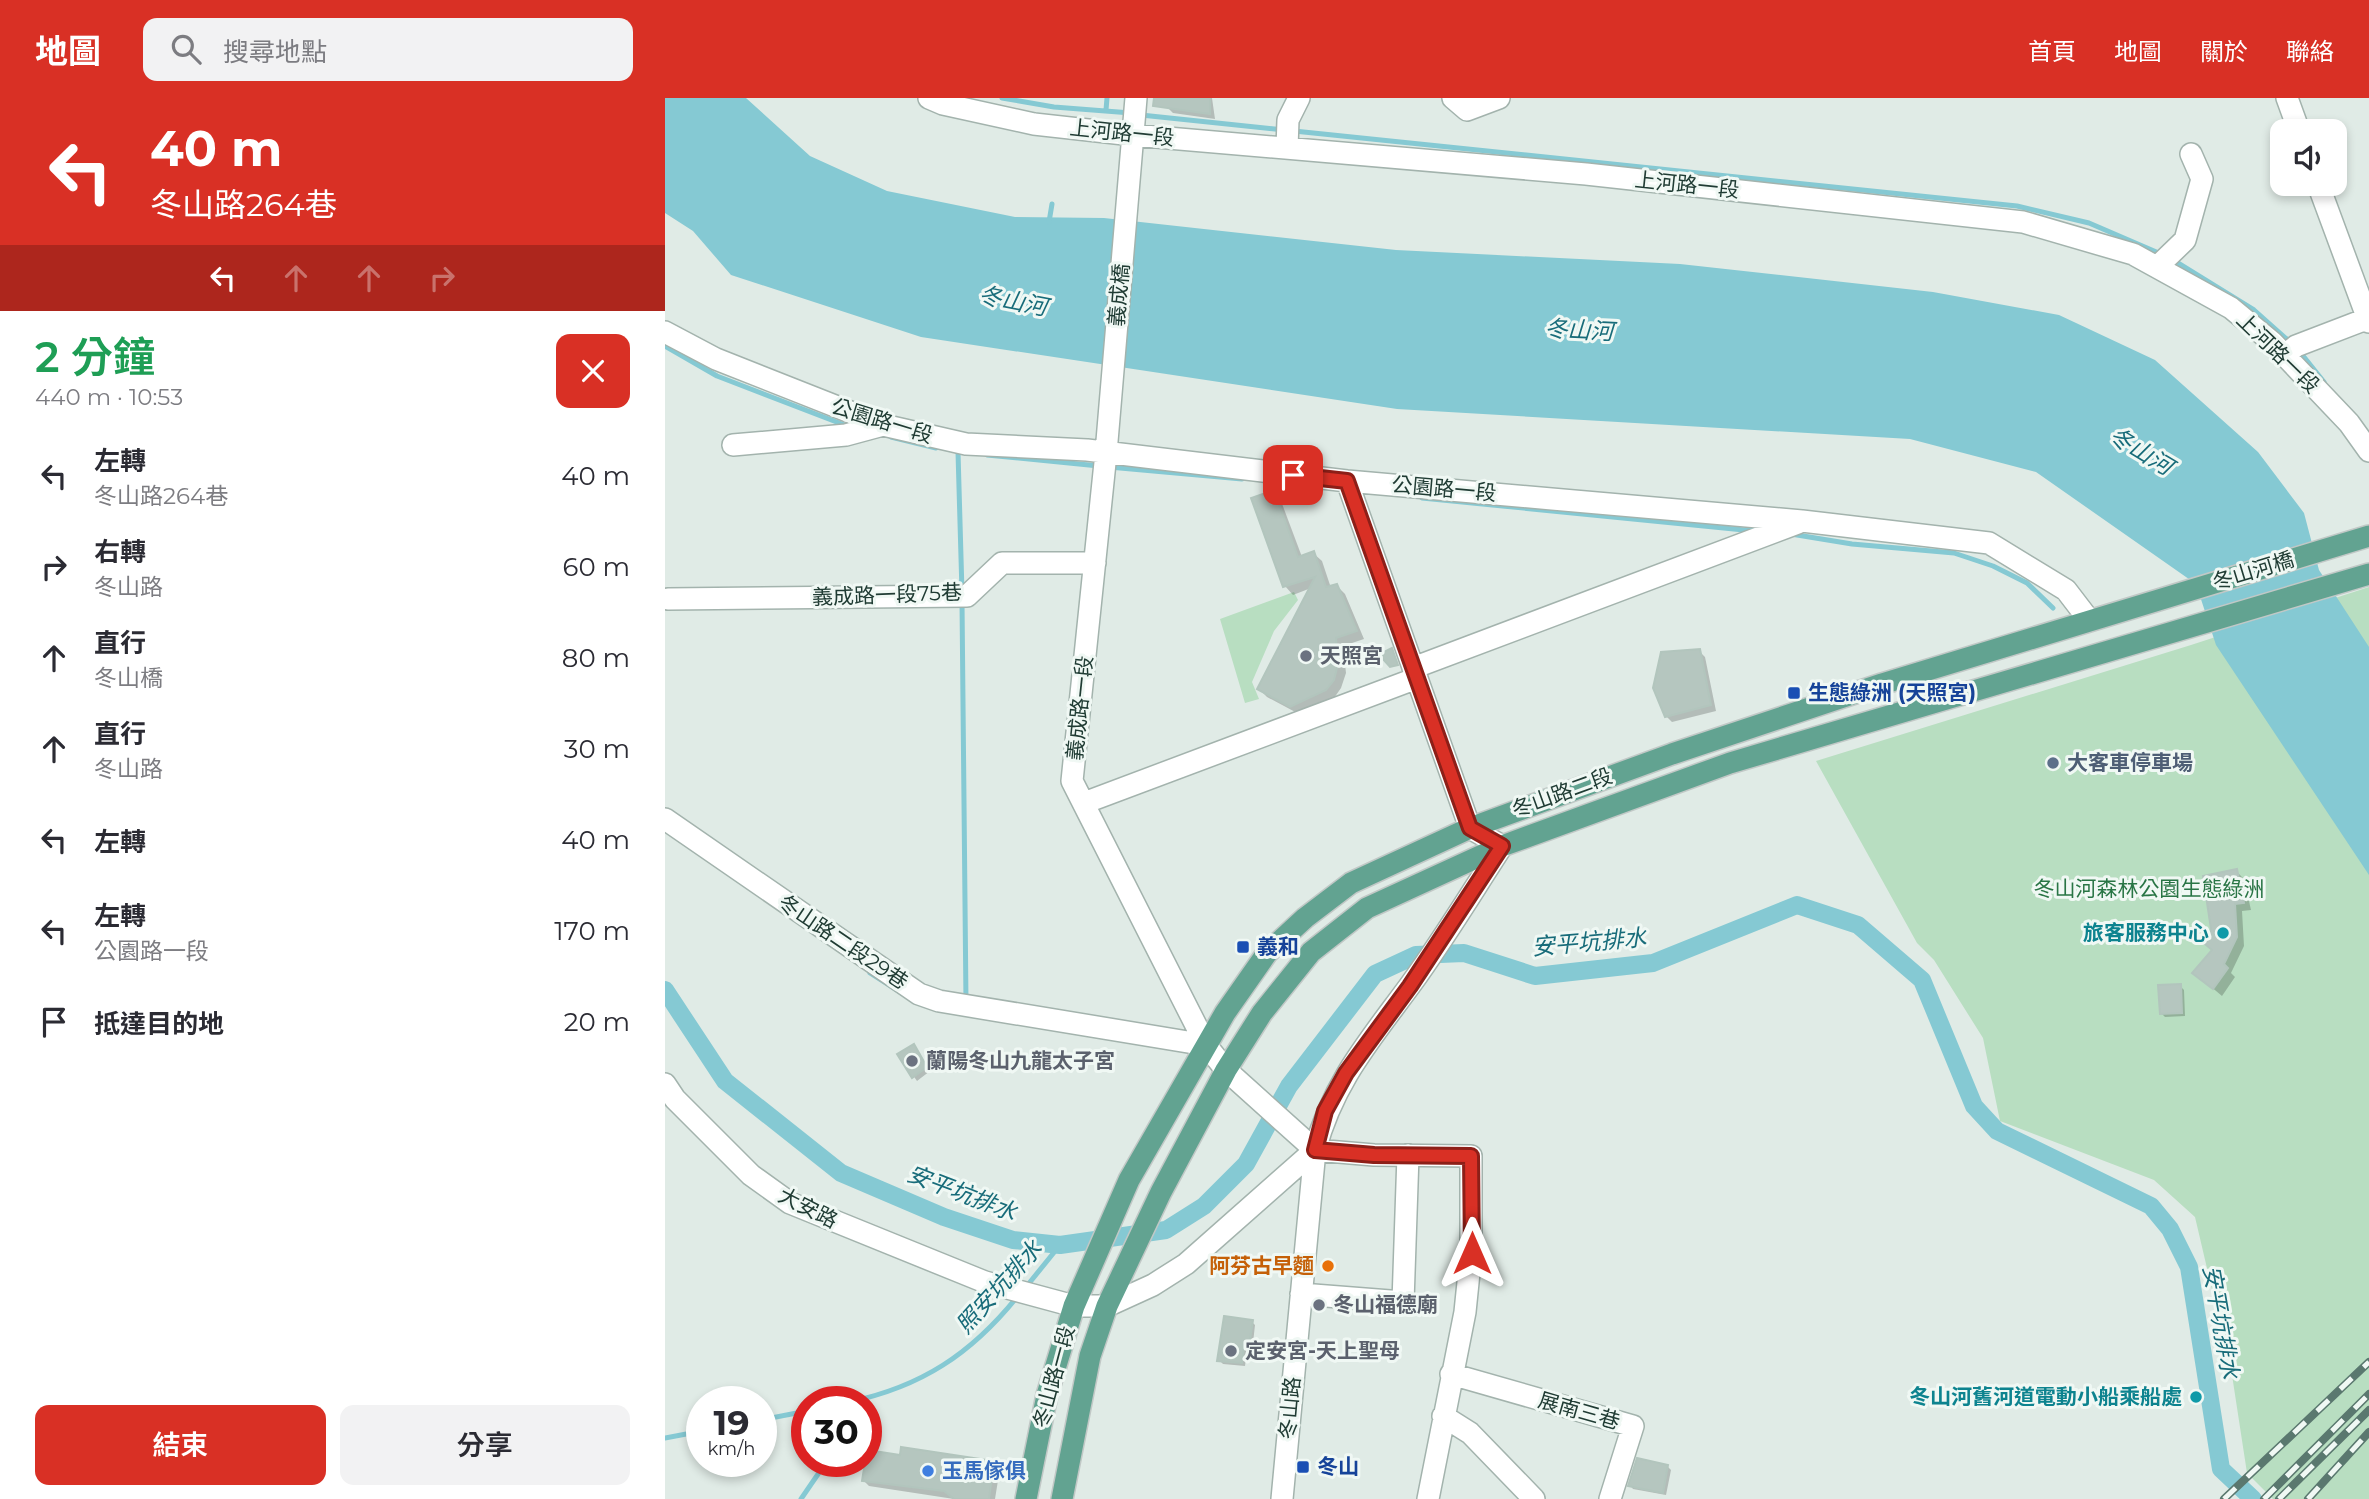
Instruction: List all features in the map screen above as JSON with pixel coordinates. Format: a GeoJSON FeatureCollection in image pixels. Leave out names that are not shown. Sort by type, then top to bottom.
{"type":"FeatureCollection","features":[{"type":"Feature","properties":{"kind":"main road","name":"冬山河橋"},"geometry":{"type":"LineString","coordinates":[[2138,607],[2369,536]]}},
{"type":"Feature","properties":{"kind":"main road","name":"冬山河橋"},"geometry":{"type":"LineString","coordinates":[[2150,637],[2369,574]]}},
{"type":"Feature","properties":{"kind":"main road","name":"冬山路二段"},"geometry":{"type":"LineString","coordinates":[[1129,1180],[1206,1045],[1266,954],[1305,918],[1351,883],[1470,828],[1697,745],[2089,620],[2138,607]]}},
{"type":"Feature","properties":{"kind":"main road","name":"冬山路二段"},"geometry":{"type":"LineString","coordinates":[[1126,1262],[1226,1070],[1262,1013],[1311,952],[1367,908],[1502,846],[1730,763],[2150,637]]}},
{"type":"Feature","properties":{"kind":"main road","name":"冬山路一段"},"geometry":{"type":"LineString","coordinates":[[1026,1499],[1047,1395],[1074,1306],[1093,1257],[1129,1180]]}},
{"type":"Feature","properties":{"kind":"main road","name":"冬山路一段"},"geometry":{"type":"LineString","coordinates":[[1062,1499],[1090,1356],[1126,1262]]}},
{"type":"Feature","properties":{"kind":"street","name":"上河路一段"},"geometry":{"type":"LineString","coordinates":[[929,98],[943,104],[1034,124],[1586,174],[2022,222],[2133,254],[2231,308],[2284,356],[2349,423],[2369,451]]}},
{"type":"Feature","properties":{"kind":"street"},"geometry":{"type":"LineString","coordinates":[[1133,135],[1136,98]]}},
{"type":"Feature","properties":{"kind":"street"},"geometry":{"type":"LineString","coordinates":[[1287,148],[1288,120],[1299,98]]}},
{"type":"Feature","properties":{"kind":"street"},"geometry":{"type":"LineString","coordinates":[[1453,98],[1467,110],[1499,98]]}},
{"type":"Feature","properties":{"kind":"street"},"geometry":{"type":"LineString","coordinates":[[2287,98],[2295,119]]}},
{"type":"Feature","properties":{"kind":"street","name":"義成橋"},"geometry":{"type":"LineString","coordinates":[[1108,424],[1133,135]]}},
{"type":"Feature","properties":{"kind":"street"},"geometry":{"type":"LineString","coordinates":[[2157,268],[2185,240],[2202,179],[2192,154]]}},
{"type":"Feature","properties":{"kind":"street"},"geometry":{"type":"LineString","coordinates":[[2284,356],[2295,346],[2368,319],[2322,196]]}},
{"type":"Feature","properties":{"kind":"street","name":"公園路一段"},"geometry":{"type":"LineString","coordinates":[[665,332],[716,359],[883,425],[966,444],[1106,453],[1347,481],[1802,521],[1989,543],[2066,590],[2089,620]]}},
{"type":"Feature","properties":{"kind":"street","name":"義成路一段"},"geometry":{"type":"LineString","coordinates":[[1108,424],[1072,781],[1206,1045]]}},
{"type":"Feature","properties":{"kind":"street"},"geometry":{"type":"LineString","coordinates":[[733,445],[846,435],[883,425]]}},
{"type":"Feature","properties":{"kind":"street"},"geometry":{"type":"LineString","coordinates":[[1347,481],[1470,828],[1502,846]]}},
{"type":"Feature","properties":{"kind":"street"},"geometry":{"type":"LineString","coordinates":[[1084,803],[1802,521]]}},
{"type":"Feature","properties":{"kind":"street","name":"義成路一段75巷"},"geometry":{"type":"LineString","coordinates":[[668,599],[967,596],[1002,563],[1095,563]]}},
{"type":"Feature","properties":{"kind":"street","name":"冬山路二段29巷"},"geometry":{"type":"LineString","coordinates":[[665,819],[919,994],[939,1001],[1206,1045]]}},
{"type":"Feature","properties":{"kind":"street","name":"冬山路"},"geometry":{"type":"LineString","coordinates":[[1282,1499],[1315,1150],[1325,1111],[1346,1073],[1410,986],[1502,846]]}},
{"type":"Feature","properties":{"kind":"street"},"geometry":{"type":"LineString","coordinates":[[1206,1045],[1226,1070],[1315,1150],[1471,1156],[1472,1253],[1465,1312],[1428,1499]]}},
{"type":"Feature","properties":{"kind":"street","name":"大安路"},"geometry":{"type":"LineString","coordinates":[[665,1084],[675,1099],[751,1175],[790,1203],[985,1282],[1052,1303],[1107,1306]]}},
{"type":"Feature","properties":{"kind":"street"},"geometry":{"type":"LineString","coordinates":[[1107,1306],[1153,1285],[1186,1264],[1315,1150]]}},
{"type":"Feature","properties":{"kind":"street"},"geometry":{"type":"LineString","coordinates":[[1301,1294],[1403,1302],[1408,1154]]}},
{"type":"Feature","properties":{"kind":"street","name":"展南三巷"},"geometry":{"type":"LineString","coordinates":[[1451,1374],[1633,1426],[1610,1499]]}},
{"type":"Feature","properties":{"kind":"street"},"geometry":{"type":"LineString","coordinates":[[1443,1416],[1470,1433],[1534,1499]]}},
{"type":"Feature","properties":{"kind":"green space","name":"冬山河森林公園生態綠洲"},"geometry":{"type":"Polygon","coordinates":[[[2369,587],[2369,1499],[2273,1499],[2247,1473],[2232,1375],[2195,1217],[2154,1180],[2000,1121],[1983,1038],[1934,960],[1917,943],[1816,761],[2369,587]]]}},
{"type":"Feature","properties":{"kind":"green space"},"geometry":{"type":"Polygon","coordinates":[[[1294,592],[1298,600],[1274,631],[1252,682],[1259,699],[1245,703],[1220,619],[1294,592]]]}},
{"type":"Feature","properties":{"kind":"water","name":"冬山河"},"geometry":{"type":"Polygon","coordinates":[[[665,98],[746,98],[810,156],[887,191],[1015,217],[1104,218],[1396,250],[1680,264],[1933,292],[2059,315],[2155,360],[2258,452],[2304,513],[2319,570],[2369,647],[2369,875],[2216,645],[2196,584],[2036,472],[1910,439],[1397,409],[921,337],[731,275],[693,231],[665,213],[665,98]]]}},
{"type":"Feature","properties":{"kind":"building"},"geometry":{"type":"Polygon","coordinates":[[[1154,98],[1210,98],[1210,114],[1153,106],[1154,98]]]}},
{"type":"Feature","properties":{"kind":"building"},"geometry":{"type":"Polygon","coordinates":[[[1274,490],[1298,557],[1314,551],[1326,587],[1337,584],[1357,631],[1336,638],[1338,664],[1334,680],[1326,690],[1290,707],[1257,689],[1315,577],[1283,587],[1251,498],[1274,490]]]}},
{"type":"Feature","properties":{"kind":"building"},"geometry":{"type":"Polygon","coordinates":[[[1392,648],[1398,665],[1390,667],[1382,658],[1384,652],[1392,648]]]}},
{"type":"Feature","properties":{"kind":"building"},"geometry":{"type":"Polygon","coordinates":[[[1700,649],[1711,705],[1665,717],[1653,688],[1661,652],[1700,649]]]}},
{"type":"Feature","properties":{"kind":"building","name":"旅客服務中心"},"geometry":{"type":"Polygon","coordinates":[[[2237,869],[2244,903],[2235,904],[2237,937],[2224,964],[2228,968],[2213,989],[2192,973],[2212,950],[2205,944],[2211,929],[2203,876],[2237,869]]]}},
{"type":"Feature","properties":{"kind":"building"},"geometry":{"type":"Polygon","coordinates":[[[2181,984],[2182,1013],[2160,1014],[2158,985],[2181,984]]]}},
{"type":"Feature","properties":{"kind":"building","name":"蘭陽冬山九龍太子宮"},"geometry":{"type":"Polygon","coordinates":[[[914,1044],[927,1067],[912,1078],[897,1054],[914,1044]]]}},
{"type":"Feature","properties":{"kind":"building"},"geometry":{"type":"Polygon","coordinates":[[[1224,1316],[1253,1320],[1250,1340],[1245,1340],[1242,1363],[1217,1361],[1224,1316]]]}},
{"type":"Feature","properties":{"kind":"building","name":"玉馬傢俱"},"geometry":{"type":"Polygon","coordinates":[[[901,1447],[994,1461],[989,1499],[954,1499],[944,1491],[862,1481],[863,1477],[882,1477],[882,1452],[900,1455],[901,1447]]]}},
{"type":"Feature","properties":{"kind":"building"},"geometry":{"type":"Polygon","coordinates":[[[1637,1458],[1668,1465],[1663,1493],[1628,1486],[1637,1458]]]}},
{"type":"Feature","properties":{"kind":"waterway"},"geometry":{"type":"LineString","coordinates":[[1002,98],[1054,107],[1131,113]]}},
{"type":"Feature","properties":{"kind":"waterway"},"geometry":{"type":"LineString","coordinates":[[1106,110],[1107,98]]}},
{"type":"Feature","properties":{"kind":"waterway"},"geometry":{"type":"LineString","coordinates":[[1141,115],[1284,130]]}},
{"type":"Feature","properties":{"kind":"waterway"},"geometry":{"type":"LineString","coordinates":[[1294,131],[2017,206],[2089,223],[2161,254]]}},
{"type":"Feature","properties":{"kind":"waterway"},"geometry":{"type":"LineString","coordinates":[[1049,222],[1052,204]]}},
{"type":"Feature","properties":{"kind":"waterway"},"geometry":{"type":"LineString","coordinates":[[2173,260],[2254,310],[2290,342]]}},
{"type":"Feature","properties":{"kind":"waterway"},"geometry":{"type":"LineString","coordinates":[[665,346],[717,376],[847,426]]}},
{"type":"Feature","properties":{"kind":"waterway"},"geometry":{"type":"LineString","coordinates":[[2300,352],[2324,382]]}},
{"type":"Feature","properties":{"kind":"waterway"},"geometry":{"type":"LineString","coordinates":[[891,437],[936,448]]}},
{"type":"Feature","properties":{"kind":"waterway"},"geometry":{"type":"LineString","coordinates":[[958,452],[962,592]]}},
{"type":"Feature","properties":{"kind":"waterway"},"geometry":{"type":"LineString","coordinates":[[987,455],[1099,466]]}},
{"type":"Feature","properties":{"kind":"waterway"},"geometry":{"type":"LineString","coordinates":[[1109,467],[1242,479]]}},
{"type":"Feature","properties":{"kind":"waterway"},"geometry":{"type":"LineString","coordinates":[[1422,498],[1754,531]]}},
{"type":"Feature","properties":{"kind":"waterway"},"geometry":{"type":"LineString","coordinates":[[1791,534],[1852,544],[1954,553],[1993,566],[2027,583],[2053,608]]}},
{"type":"Feature","properties":{"kind":"waterway"},"geometry":{"type":"LineString","coordinates":[[962,602],[966,1002]]}},
{"type":"Feature","properties":{"kind":"waterway","name":"安平坑排水"},"geometry":{"type":"LineString","coordinates":[[665,990],[725,1081],[841,1173],[944,1217],[1013,1240],[1060,1245],[1166,1230],[1204,1206],[1246,1164],[1289,1086],[1375,974],[1416,955],[1464,953],[1535,976],[1653,963],[1797,905],[1858,925],[1922,980],[1974,1106],[1997,1131],[2151,1206],[2170,1229],[2189,1267],[2221,1469],[2253,1499]]}},
{"type":"Feature","properties":{"kind":"waterway"},"geometry":{"type":"LineString","coordinates":[[870,973],[903,994]]}},
{"type":"Feature","properties":{"kind":"waterway","name":"照安坑排水"},"geometry":{"type":"LineString","coordinates":[[1026,1287],[1060,1245]]}},
{"type":"Feature","properties":{"kind":"waterway","name":"照安坑排水"},"geometry":{"type":"LineString","coordinates":[[882,1393],[922,1377],[963,1351],[1000,1317],[1017,1297]]}},
{"type":"Feature","properties":{"kind":"waterway","name":"照安坑排水"},"geometry":{"type":"LineString","coordinates":[[777,1417],[791,1414]]}},
{"type":"Feature","properties":{"kind":"waterway","name":"照安坑排水"},"geometry":{"type":"LineString","coordinates":[[665,1438],[686,1434]]}},
{"type":"Feature","properties":{"kind":"waterway"},"geometry":{"type":"LineString","coordinates":[[801,1499],[816,1477]]}},
{"type":"Feature","properties":{"kind":"railway"},"geometry":{"type":"LineString","coordinates":[[2224,1499],[2369,1362]]}},
{"type":"Feature","properties":{"kind":"railway"},"geometry":{"type":"LineString","coordinates":[[2264,1499],[2369,1394]]}},
{"type":"Feature","properties":{"kind":"railway"},"geometry":{"type":"LineString","coordinates":[[2279,1499],[2369,1410]]}},
{"type":"Feature","properties":{"kind":"railway"},"geometry":{"type":"LineString","coordinates":[[2308,1499],[2369,1432]]}},
{"type":"Feature","properties":{"kind":"place","name":"天照宮"},"geometry":{"type":"Point","coordinates":[1306,656]}},
{"type":"Feature","properties":{"kind":"place","name":"生態綠洲 (天照宮)"},"geometry":{"type":"Point","coordinates":[1794,693]}},
{"type":"Feature","properties":{"kind":"place","name":"大客車停車場"},"geometry":{"type":"Point","coordinates":[2053,763]}},
{"type":"Feature","properties":{"kind":"place","name":"旅客服務中心"},"geometry":{"type":"Point","coordinates":[2223,933]}},
{"type":"Feature","properties":{"kind":"place","name":"義和"},"geometry":{"type":"Point","coordinates":[1243,947]}},
{"type":"Feature","properties":{"kind":"place","name":"蘭陽冬山九龍太子宮"},"geometry":{"type":"Point","coordinates":[912,1061]}},
{"type":"Feature","properties":{"kind":"place","name":"阿芬古早麵"},"geometry":{"type":"Point","coordinates":[1328,1266]}},
{"type":"Feature","properties":{"kind":"place","name":"冬山福德廟"},"geometry":{"type":"Point","coordinates":[1319,1305]}},
{"type":"Feature","properties":{"kind":"place","name":"定安宮-天上聖母"},"geometry":{"type":"Point","coordinates":[1231,1351]}},
{"type":"Feature","properties":{"kind":"place","name":"冬山河舊河道電動小船乘船處"},"geometry":{"type":"Point","coordinates":[2196,1397]}},
{"type":"Feature","properties":{"kind":"place","name":"冬山"},"geometry":{"type":"Point","coordinates":[1303,1467]}},
{"type":"Feature","properties":{"kind":"place","name":"玉馬傢俱"},"geometry":{"type":"Point","coordinates":[928,1471]}},
{"type":"Feature","properties":{"kind":"route"},"geometry":{"type":"LineString","coordinates":[[1293,475],[1347,481],[1470,828],[1502,846],[1410,986],[1346,1073],[1325,1111],[1315,1150],[1374,1155],[1471,1156],[1472,1253]]}}]}
